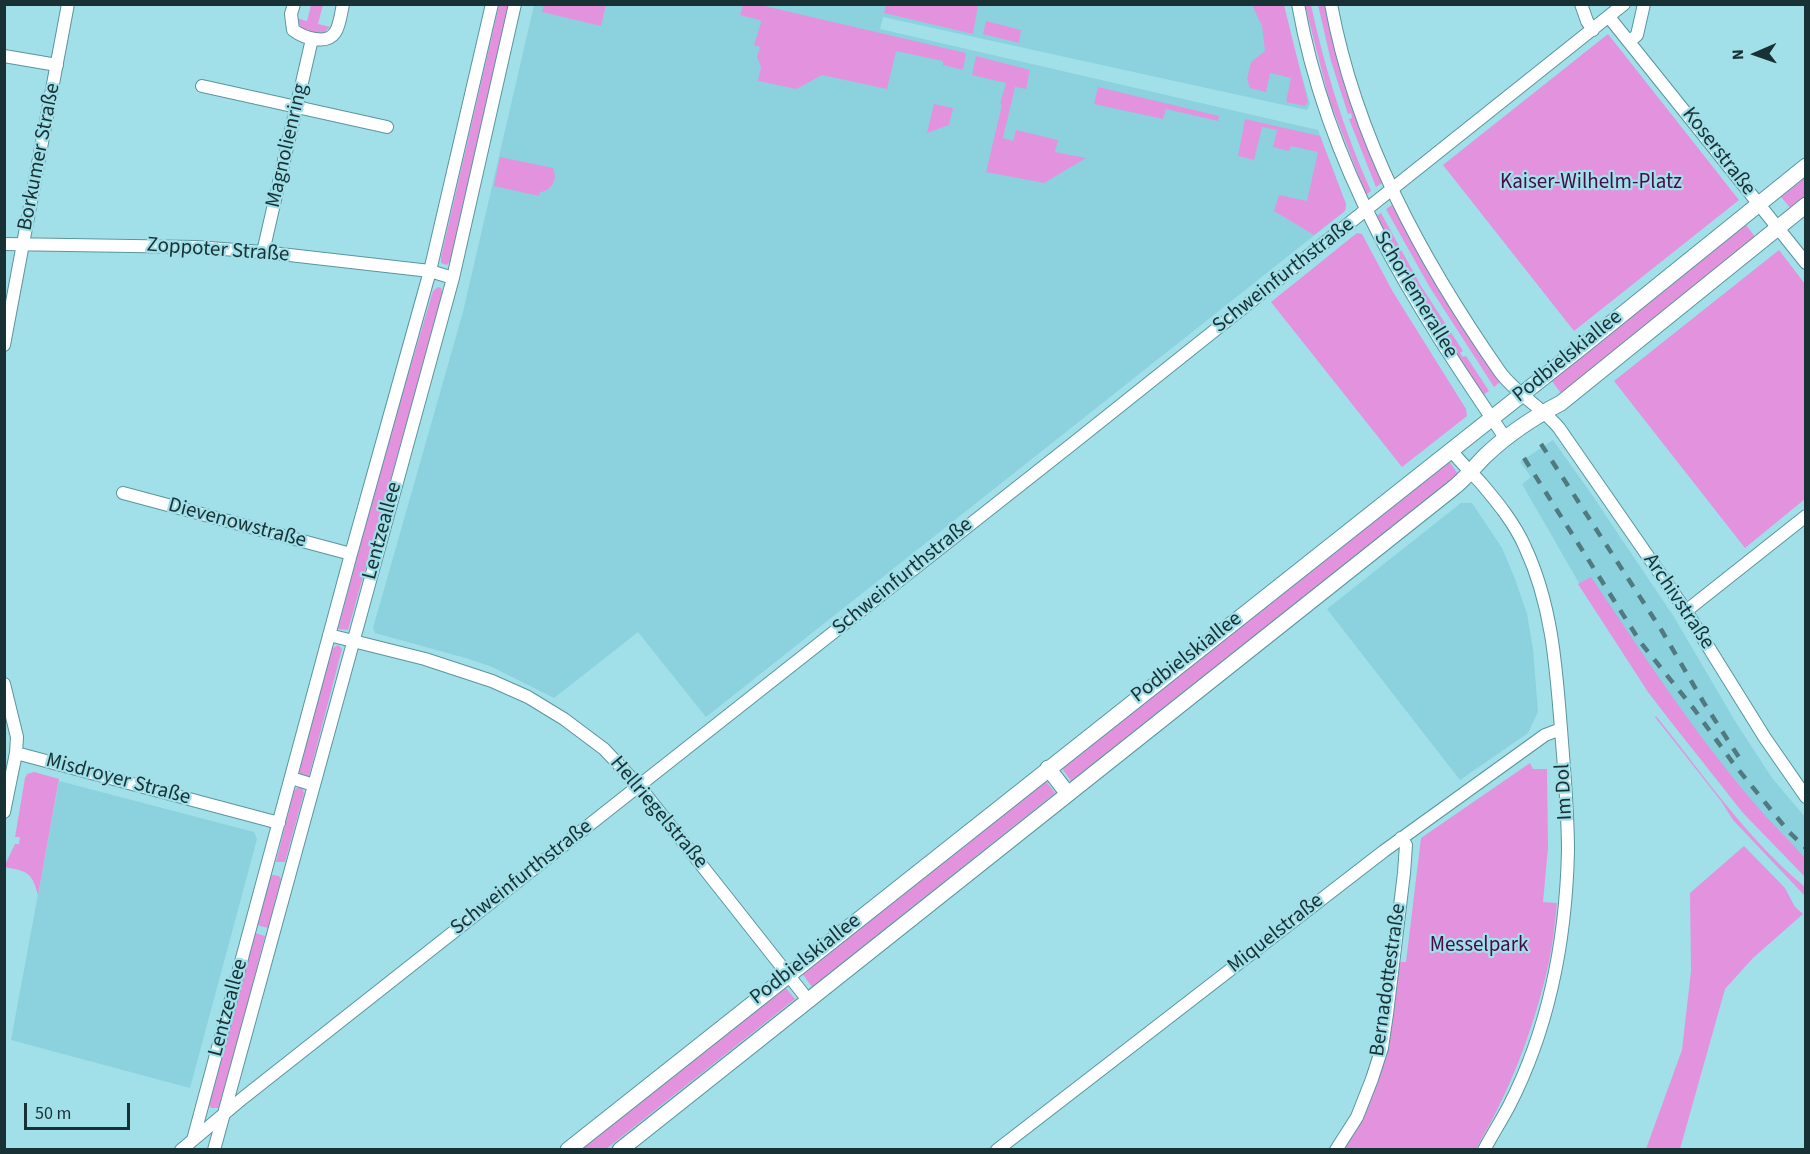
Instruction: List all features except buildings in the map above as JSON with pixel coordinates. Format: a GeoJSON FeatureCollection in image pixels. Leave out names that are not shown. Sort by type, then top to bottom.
{"type":"FeatureCollection","features":[{"type":"Feature","properties":{"kind":"street","name":"Borkumer Straße"},"geometry":{"type":"LineString","coordinates":[[4,345],[68,4]]}},
{"type":"Feature","properties":{"kind":"street"},"geometry":{"type":"LineString","coordinates":[[294,4],[291,14],[293,30],[300,35],[326,41],[333,37],[338,27],[343,4]]}},
{"type":"Feature","properties":{"kind":"street","name":"Lentzeallee"},"geometry":{"type":"LineString","coordinates":[[192,1145],[351,554],[430,272],[492,4]]}},
{"type":"Feature","properties":{"kind":"street","name":"Lentzeallee"},"geometry":{"type":"LineString","coordinates":[[214,1149],[453,278],[515,4]]}},
{"type":"Feature","properties":{"kind":"street","name":"Schorlemerallee"},"geometry":{"type":"LineString","coordinates":[[1298,4],[1325,109],[1366,211],[1407,287],[1506,439]]}},
{"type":"Feature","properties":{"kind":"street","name":"Schorlemerallee"},"geometry":{"type":"LineString","coordinates":[[1331,4],[1335,29],[1357,105],[1392,189],[1422,250],[1489,357],[1508,383],[1544,412]]}},
{"type":"Feature","properties":{"kind":"street"},"geometry":{"type":"LineString","coordinates":[[1581,4],[1593,30]]}},
{"type":"Feature","properties":{"kind":"street","name":"Schweinfurthstraße"},"geometry":{"type":"LineString","coordinates":[[181,1149],[192,1145],[224,1114],[1366,211],[1624,4]]}},
{"type":"Feature","properties":{"kind":"street"},"geometry":{"type":"LineString","coordinates":[[1630,41],[1637,35],[1644,4]]}},
{"type":"Feature","properties":{"kind":"street","name":"Koserstraße"},"geometry":{"type":"LineString","coordinates":[[1609,17],[1806,263]]}},
{"type":"Feature","properties":{"kind":"street","name":"Magnolienring"},"geometry":{"type":"LineString","coordinates":[[263,252],[312,39]]}},
{"type":"Feature","properties":{"kind":"street"},"geometry":{"type":"LineString","coordinates":[[4,56],[57,65]]}},
{"type":"Feature","properties":{"kind":"street"},"geometry":{"type":"LineString","coordinates":[[202,86],[387,127]]}},
{"type":"Feature","properties":{"kind":"street","name":"Podbielskiallee"},"geometry":{"type":"LineString","coordinates":[[568,1149],[1492,418],[1806,166]]}},
{"type":"Feature","properties":{"kind":"street","name":"Podbielskiallee"},"geometry":{"type":"LineString","coordinates":[[620,1149],[1435,503],[1506,439],[1530,420],[1561,403],[1806,205]]}},
{"type":"Feature","properties":{"kind":"street","name":"Zoppoter Straße"},"geometry":{"type":"LineString","coordinates":[[4,244],[196,247],[263,252],[430,272]]}},
{"type":"Feature","properties":{"kind":"street"},"geometry":{"type":"LineString","coordinates":[[430,272],[453,278]]}},
{"type":"Feature","properties":{"kind":"street","name":"Archivstraße"},"geometry":{"type":"LineString","coordinates":[[1544,412],[1559,428],[1686,611],[1765,738],[1806,797]]}},
{"type":"Feature","properties":{"kind":"street","name":"Im Dol"},"geometry":{"type":"LineString","coordinates":[[1451,450],[1481,483],[1514,526],[1542,588],[1551,626],[1557,668],[1566,782],[1568,851],[1557,962],[1544,1015],[1526,1067],[1509,1105],[1484,1149]]}},
{"type":"Feature","properties":{"kind":"street","name":"Dievenowstraße"},"geometry":{"type":"LineString","coordinates":[[123,493],[351,554]]}},
{"type":"Feature","properties":{"kind":"street"},"geometry":{"type":"LineString","coordinates":[[1686,611],[1806,516]]}},
{"type":"Feature","properties":{"kind":"street","name":"Hellriegelstraße"},"geometry":{"type":"LineString","coordinates":[[329,635],[460,669],[492,681],[528,697],[564,719],[604,749],[639,786],[808,1000]]}},
{"type":"Feature","properties":{"kind":"street"},"geometry":{"type":"LineString","coordinates":[[4,684],[17,737],[16,753]]}},
{"type":"Feature","properties":{"kind":"street","name":"Miquelstraße"},"geometry":{"type":"LineString","coordinates":[[997,1149],[1401,838],[1545,735],[1561,729]]}},
{"type":"Feature","properties":{"kind":"street","name":"Misdroyer Straße"},"geometry":{"type":"LineString","coordinates":[[4,812],[16,753],[279,823]]}},
{"type":"Feature","properties":{"kind":"street"},"geometry":{"type":"LineString","coordinates":[[1048,768],[1068,794]]}},
{"type":"Feature","properties":{"kind":"street"},"geometry":{"type":"LineString","coordinates":[[291,778],[314,785]]}},
{"type":"Feature","properties":{"kind":"street","name":"Bernadottestraße"},"geometry":{"type":"LineString","coordinates":[[1336,1149],[1357,1117],[1382,1048],[1404,873],[1406,845],[1401,838]]}},
{"type":"Feature","properties":{"kind":"street"},"geometry":{"type":"LineString","coordinates":[[267,866],[289,872]]}},
{"type":"Feature","properties":{"kind":"shaded area"},"geometry":{"type":"Polygon","coordinates":[[[534,5],[1284,5],[1310,104],[1307,110],[883,17],[880,29],[1318,130],[1346,204],[1345,211],[706,717],[638,632],[554,698],[492,667],[375,633],[373,628],[463,312],[534,5]]]}},
{"type":"Feature","properties":{"kind":"shaded area"},"geometry":{"type":"Polygon","coordinates":[[[1553,440],[1674,617],[1735,721],[1772,778],[1805,817],[1805,874],[1623,648],[1579,583],[1522,484],[1531,477],[1520,462],[1553,440]]]}},
{"type":"Feature","properties":{"kind":"shaded area"},"geometry":{"type":"Polygon","coordinates":[[[1461,503],[1472,503],[1502,548],[1515,579],[1527,614],[1533,649],[1538,712],[1528,733],[1460,780],[1327,609],[1461,503]]]}},
{"type":"Feature","properties":{"kind":"shaded area"},"geometry":{"type":"Polygon","coordinates":[[[59,781],[254,832],[257,839],[190,1088],[11,1040],[59,781]]]}},
{"type":"Feature","properties":{"kind":"green space"},"geometry":{"type":"Polygon","coordinates":[[[544,4],[606,5],[601,26],[542,12],[544,4]]]}},
{"type":"Feature","properties":{"kind":"green space"},"geometry":{"type":"Polygon","coordinates":[[[886,4],[978,4],[973,34],[884,13],[886,4]]]}},
{"type":"Feature","properties":{"kind":"green space"},"geometry":{"type":"Polygon","coordinates":[[[311,5],[323,5],[318,24],[330,27],[323,33],[306,31],[296,18],[307,21],[311,5]]]}},
{"type":"Feature","properties":{"kind":"green space"},"geometry":{"type":"Polygon","coordinates":[[[499,5],[509,5],[451,260],[447,265],[441,263],[441,257],[499,5]]]}},
{"type":"Feature","properties":{"kind":"green space"},"geometry":{"type":"Polygon","coordinates":[[[743,5],[760,5],[966,53],[963,70],[943,65],[943,61],[896,51],[887,89],[822,75],[796,89],[758,81],[761,67],[757,57],[760,47],[754,45],[761,23],[760,20],[740,15],[743,5]]]}},
{"type":"Feature","properties":{"kind":"green space"},"geometry":{"type":"Polygon","coordinates":[[[1252,5],[1284,5],[1308,102],[1305,106],[1286,102],[1291,78],[1270,73],[1266,92],[1250,88],[1247,79],[1251,62],[1265,51],[1262,26],[1252,5]]]}},
{"type":"Feature","properties":{"kind":"green space"},"geometry":{"type":"Polygon","coordinates":[[[1305,5],[1311,5],[1336,100],[1371,191],[1366,195],[1329,99],[1305,5]]]}},
{"type":"Feature","properties":{"kind":"green space"},"geometry":{"type":"Polygon","coordinates":[[[1318,5],[1324,5],[1346,88],[1382,183],[1376,187],[1349,119],[1352,118],[1351,113],[1348,114],[1331,61],[1318,5]]]}},
{"type":"Feature","properties":{"kind":"green space"},"geometry":{"type":"Polygon","coordinates":[[[986,21],[1021,30],[1019,43],[983,34],[986,21]]]}},
{"type":"Feature","properties":{"kind":"green space","name":"Kaiser-Wilhelm-Platz"},"geometry":{"type":"Polygon","coordinates":[[[1608,34],[1739,200],[1574,331],[1443,165],[1608,34]]]}},
{"type":"Feature","properties":{"kind":"green space"},"geometry":{"type":"Polygon","coordinates":[[[976,56],[1030,70],[1026,89],[1015,87],[1003,138],[1013,141],[1016,130],[1058,140],[1055,152],[1086,158],[1044,183],[986,172],[1006,83],[972,75],[976,56]]]}},
{"type":"Feature","properties":{"kind":"green space"},"geometry":{"type":"Polygon","coordinates":[[[1098,87],[1219,116],[1218,121],[1166,109],[1163,119],[1094,104],[1098,87]]]}},
{"type":"Feature","properties":{"kind":"green space"},"geometry":{"type":"Polygon","coordinates":[[[934,104],[953,108],[949,125],[927,133],[934,104]]]}},
{"type":"Feature","properties":{"kind":"green space"},"geometry":{"type":"Polygon","coordinates":[[[1245,119],[1320,136],[1346,204],[1345,211],[1314,235],[1274,211],[1279,195],[1307,201],[1318,152],[1291,146],[1289,151],[1273,147],[1277,130],[1262,127],[1254,160],[1238,156],[1245,119]]]}},
{"type":"Feature","properties":{"kind":"green space"},"geometry":{"type":"Polygon","coordinates":[[[500,157],[553,168],[555,176],[553,184],[540,192],[539,196],[494,186],[500,157]]]}},
{"type":"Feature","properties":{"kind":"green space"},"geometry":{"type":"Polygon","coordinates":[[[1805,178],[1805,199],[1792,210],[1781,197],[1805,178]]]}},
{"type":"Feature","properties":{"kind":"green space"},"geometry":{"type":"Polygon","coordinates":[[[1392,205],[1435,282],[1500,382],[1494,387],[1429,286],[1386,209],[1392,205]]]}},
{"type":"Feature","properties":{"kind":"green space"},"geometry":{"type":"Polygon","coordinates":[[[1381,213],[1421,286],[1463,351],[1460,353],[1463,357],[1466,356],[1489,391],[1483,395],[1415,287],[1375,217],[1381,213]]]}},
{"type":"Feature","properties":{"kind":"green space"},"geometry":{"type":"Polygon","coordinates":[[[1746,225],[1756,238],[1561,393],[1551,380],[1746,225]]]}},
{"type":"Feature","properties":{"kind":"green space"},"geometry":{"type":"Polygon","coordinates":[[[1357,233],[1362,234],[1393,292],[1466,409],[1467,416],[1402,467],[1271,302],[1357,233]]]}},
{"type":"Feature","properties":{"kind":"green space"},"geometry":{"type":"Polygon","coordinates":[[[1779,250],[1805,284],[1805,499],[1745,548],[1614,381],[1779,250]]]}},
{"type":"Feature","properties":{"kind":"green space"},"geometry":{"type":"Polygon","coordinates":[[[438,287],[441,288],[443,294],[348,630],[338,629],[383,460],[433,291],[438,287]]]}},
{"type":"Feature","properties":{"kind":"green space"},"geometry":{"type":"Polygon","coordinates":[[[1449,461],[1458,474],[1071,781],[1061,767],[1449,461]]]}},
{"type":"Feature","properties":{"kind":"green space"},"geometry":{"type":"Polygon","coordinates":[[[1591,577],[1711,749],[1761,811],[1805,858],[1805,877],[1743,813],[1648,692],[1578,584],[1591,577]]]}},
{"type":"Feature","properties":{"kind":"green space"},"geometry":{"type":"Polygon","coordinates":[[[338,645],[342,649],[307,777],[300,775],[299,772],[331,649],[338,645]]]}},
{"type":"Feature","properties":{"kind":"green space"},"geometry":{"type":"Polygon","coordinates":[[[1656,716],[1745,827],[1805,887],[1805,896],[1733,820],[1656,716]]]}},
{"type":"Feature","properties":{"kind":"green space","name":"Messelpark"},"geometry":{"type":"Polygon","coordinates":[[[1530,763],[1533,769],[1547,769],[1548,848],[1543,902],[1557,903],[1554,933],[1543,987],[1520,1059],[1500,1105],[1476,1149],[1344,1150],[1365,1114],[1389,1048],[1399,962],[1406,962],[1421,838],[1530,763]]]}},
{"type":"Feature","properties":{"kind":"green space"},"geometry":{"type":"Polygon","coordinates":[[[34,772],[59,779],[38,895],[31,877],[18,870],[4,867],[15,844],[19,844],[20,837],[15,837],[25,778],[27,774],[34,772]]]}},
{"type":"Feature","properties":{"kind":"green space"},"geometry":{"type":"Polygon","coordinates":[[[1045,780],[1055,793],[812,987],[802,973],[1045,780]]]}},
{"type":"Feature","properties":{"kind":"green space"},"geometry":{"type":"Polygon","coordinates":[[[302,787],[304,793],[285,862],[276,862],[294,791],[302,787]]]}},
{"type":"Feature","properties":{"kind":"green space"},"geometry":{"type":"Polygon","coordinates":[[[1744,846],[1785,888],[1795,907],[1803,914],[1753,958],[1725,989],[1680,1149],[1646,1149],[1682,1050],[1691,971],[1690,893],[1744,846]]]}},
{"type":"Feature","properties":{"kind":"green space"},"geometry":{"type":"Polygon","coordinates":[[[270,876],[281,879],[268,928],[257,925],[270,876]]]}},
{"type":"Feature","properties":{"kind":"green space"},"geometry":{"type":"Polygon","coordinates":[[[255,933],[265,936],[220,1108],[211,1108],[209,1105],[255,933]]]}},
{"type":"Feature","properties":{"kind":"green space"},"geometry":{"type":"Polygon","coordinates":[[[785,987],[795,999],[606,1149],[581,1150],[785,987]]]}},
{"type":"Feature","properties":{"kind":"railway"},"geometry":{"type":"LineString","coordinates":[[1541,444],[1662,631],[1740,759]]}},
{"type":"Feature","properties":{"kind":"railway"},"geometry":{"type":"LineString","coordinates":[[1524,458],[1641,643],[1694,709],[1733,763],[1789,832],[1806,848]]}}]}
